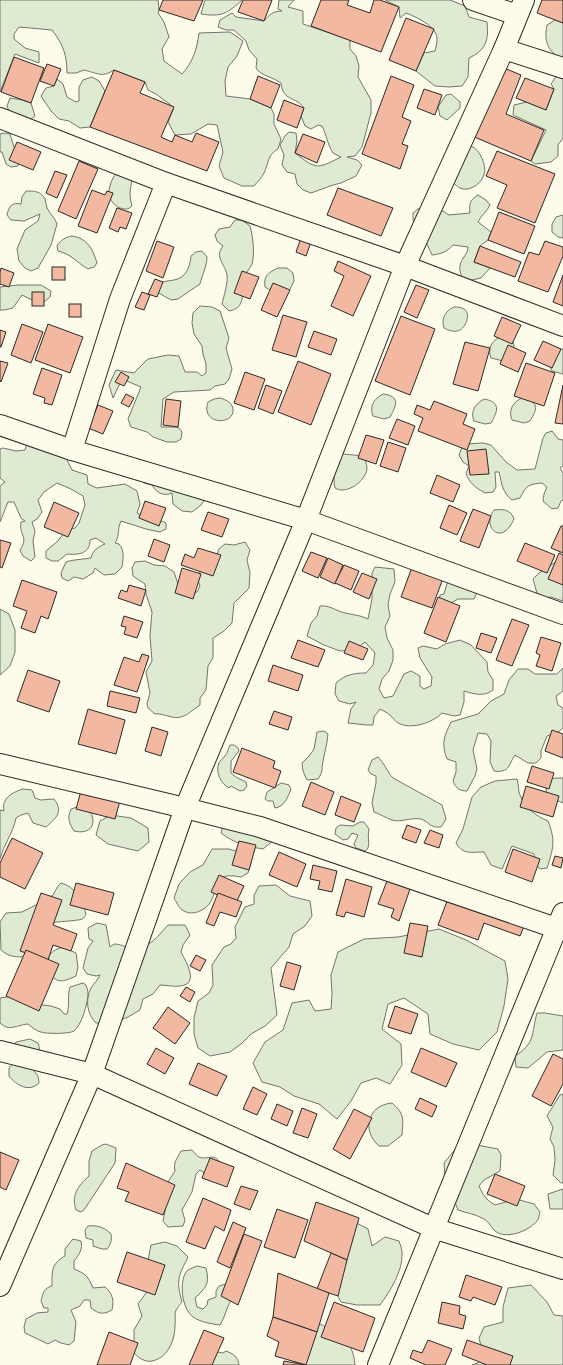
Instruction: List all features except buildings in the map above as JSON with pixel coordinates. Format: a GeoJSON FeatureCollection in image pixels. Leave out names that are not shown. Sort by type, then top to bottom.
{"type":"FeatureCollection","features":[{"type":"Feature","properties":{"kind":"street"},"geometry":{"type":"LineString","coordinates":[[0,1286],[92,1074],[185,808],[306,520],[405,266],[504,49],[520,8],[472,0]]}},
{"type":"Feature","properties":{"kind":"street"},"geometry":{"type":"LineString","coordinates":[[504,49],[563,68]]}},
{"type":"Feature","properties":{"kind":"street"},"geometry":{"type":"LineString","coordinates":[[0,118],[166,182],[405,266],[563,326]]}},
{"type":"Feature","properties":{"kind":"street"},"geometry":{"type":"LineString","coordinates":[[72,450],[120,299],[166,182]]}},
{"type":"Feature","properties":{"kind":"street"},"geometry":{"type":"LineString","coordinates":[[0,425],[72,450],[306,520],[563,614]]}},
{"type":"Feature","properties":{"kind":"street"},"geometry":{"type":"LineString","coordinates":[[0,764],[260,827],[560,921],[378,1365]]}},
{"type":"Feature","properties":{"kind":"street"},"geometry":{"type":"LineString","coordinates":[[0,1051],[92,1074],[433,1228],[563,1269]]}},
{"type":"Feature","properties":{"kind":"green space"},"geometry":{"type":"Polygon","coordinates":[[[0,0],[158,0],[158,13],[164,22],[169,37],[162,49],[164,61],[182,74],[194,55],[199,33],[230,32],[243,41],[237,56],[228,67],[225,81],[226,96],[250,99],[271,108],[274,114],[274,124],[281,139],[278,149],[274,151],[270,157],[262,177],[254,186],[242,186],[224,178],[219,166],[223,152],[217,125],[208,124],[191,134],[175,135],[168,122],[173,110],[172,106],[148,90],[145,82],[114,70],[106,74],[84,70],[76,73],[67,73],[64,50],[52,30],[19,27],[14,34],[14,39],[25,48],[39,52],[39,63],[15,54],[0,92],[0,0]]]}},
{"type":"Feature","properties":{"kind":"green space"},"geometry":{"type":"Polygon","coordinates":[[[205,0],[242,0],[232,9],[219,15],[214,15],[201,14],[205,0]]]}},
{"type":"Feature","properties":{"kind":"green space"},"geometry":{"type":"Polygon","coordinates":[[[279,0],[294,0],[288,7],[303,11],[303,24],[350,40],[350,49],[356,56],[359,66],[358,77],[371,100],[371,113],[362,147],[355,156],[347,157],[357,160],[362,165],[356,176],[341,183],[311,193],[303,190],[297,184],[295,174],[287,172],[282,165],[284,155],[280,145],[285,136],[289,132],[296,133],[297,141],[295,153],[313,165],[317,166],[327,164],[341,157],[333,153],[322,126],[318,125],[311,129],[305,126],[301,116],[304,108],[301,104],[284,93],[281,83],[258,71],[256,68],[257,59],[249,50],[246,41],[234,30],[226,30],[218,27],[220,20],[232,13],[236,17],[264,21],[272,14],[282,11],[278,9],[279,0]]]}},
{"type":"Feature","properties":{"kind":"green space"},"geometry":{"type":"Polygon","coordinates":[[[385,0],[450,0],[465,6],[469,17],[487,22],[487,39],[483,48],[469,58],[468,77],[462,86],[435,86],[416,71],[424,53],[435,51],[437,40],[436,34],[430,26],[406,13],[400,18],[399,7],[385,0]]]}},
{"type":"Feature","properties":{"kind":"green space"},"geometry":{"type":"Polygon","coordinates":[[[555,20],[563,23],[563,58],[559,58],[555,55],[549,48],[546,40],[547,25],[555,20]]]}},
{"type":"Feature","properties":{"kind":"green space"},"geometry":{"type":"Polygon","coordinates":[[[560,71],[563,72],[563,138],[558,145],[558,156],[551,162],[535,164],[531,161],[546,130],[513,115],[514,105],[527,102],[546,110],[554,89],[551,84],[560,71]]]}},
{"type":"Feature","properties":{"kind":"green space"},"geometry":{"type":"Polygon","coordinates":[[[92,77],[99,81],[105,91],[90,127],[80,128],[69,121],[59,119],[51,111],[41,96],[46,88],[54,86],[57,79],[63,84],[67,97],[76,102],[79,101],[79,87],[83,80],[92,77]]]}},
{"type":"Feature","properties":{"kind":"green space"},"geometry":{"type":"Polygon","coordinates":[[[451,94],[460,102],[460,108],[447,120],[440,116],[438,107],[446,95],[451,94]]]}},
{"type":"Feature","properties":{"kind":"green space"},"geometry":{"type":"Polygon","coordinates":[[[10,98],[31,103],[35,116],[23,125],[9,111],[7,106],[10,98]]]}},
{"type":"Feature","properties":{"kind":"green space"},"geometry":{"type":"Polygon","coordinates":[[[0,134],[10,134],[20,159],[18,166],[11,167],[6,164],[2,152],[0,152],[0,134]]]}},
{"type":"Feature","properties":{"kind":"green space"},"geometry":{"type":"Polygon","coordinates":[[[464,144],[472,146],[476,149],[483,160],[485,169],[483,177],[479,183],[467,189],[460,188],[453,183],[464,144]]]}},
{"type":"Feature","properties":{"kind":"green space"},"geometry":{"type":"Polygon","coordinates":[[[122,167],[132,180],[130,199],[132,206],[128,209],[119,208],[109,195],[112,180],[122,167]]]}},
{"type":"Feature","properties":{"kind":"green space"},"geometry":{"type":"Polygon","coordinates":[[[26,191],[37,192],[43,196],[47,208],[57,224],[51,245],[38,268],[31,271],[25,268],[19,261],[17,249],[25,230],[38,221],[40,214],[24,221],[11,220],[7,215],[11,205],[21,204],[22,197],[26,191]]]}},
{"type":"Feature","properties":{"kind":"green space"},"geometry":{"type":"Polygon","coordinates":[[[478,195],[486,200],[490,205],[478,222],[491,232],[488,240],[480,246],[474,262],[490,268],[481,278],[467,281],[462,277],[460,272],[460,264],[468,250],[468,247],[453,245],[444,252],[432,255],[420,229],[413,220],[413,213],[426,205],[430,210],[443,211],[449,215],[470,213],[471,202],[478,195]]]}},
{"type":"Feature","properties":{"kind":"green space"},"geometry":{"type":"Polygon","coordinates":[[[563,215],[563,238],[558,237],[552,232],[552,224],[556,217],[563,215]]]}},
{"type":"Feature","properties":{"kind":"green space"},"geometry":{"type":"Polygon","coordinates":[[[235,220],[242,220],[250,226],[253,240],[253,255],[252,264],[244,278],[241,303],[239,307],[229,311],[222,304],[227,278],[226,271],[220,257],[223,246],[217,241],[215,235],[219,229],[230,227],[235,220]]]}},
{"type":"Feature","properties":{"kind":"green space"},"geometry":{"type":"Polygon","coordinates":[[[72,236],[82,239],[89,245],[94,253],[97,263],[94,267],[88,269],[71,257],[58,251],[57,246],[60,242],[65,238],[72,236]]]}},
{"type":"Feature","properties":{"kind":"green space"},"geometry":{"type":"Polygon","coordinates":[[[202,251],[207,257],[207,260],[200,284],[178,299],[171,300],[157,292],[158,284],[182,277],[190,264],[191,256],[196,252],[202,251]]]}},
{"type":"Feature","properties":{"kind":"green space"},"geometry":{"type":"Polygon","coordinates":[[[278,268],[287,268],[293,273],[294,281],[289,291],[272,291],[265,287],[267,275],[278,268]]]}},
{"type":"Feature","properties":{"kind":"green space"},"geometry":{"type":"Polygon","coordinates":[[[41,285],[51,291],[50,297],[44,302],[34,301],[22,295],[13,308],[0,310],[0,287],[41,285]]]}},
{"type":"Feature","properties":{"kind":"green space"},"geometry":{"type":"Polygon","coordinates":[[[200,306],[212,307],[220,311],[229,338],[226,348],[232,369],[229,379],[225,384],[215,386],[210,390],[174,392],[163,399],[161,427],[178,427],[182,432],[181,439],[176,442],[167,442],[153,437],[147,432],[131,427],[128,419],[141,387],[122,379],[113,398],[109,385],[116,370],[134,373],[148,359],[168,355],[179,356],[185,372],[197,372],[202,376],[206,373],[206,364],[202,346],[194,334],[192,323],[193,313],[200,306]]]}},
{"type":"Feature","properties":{"kind":"green space"},"geometry":{"type":"Polygon","coordinates":[[[454,307],[463,308],[466,311],[467,318],[463,328],[460,330],[450,331],[444,328],[443,318],[448,311],[454,307]]]}},
{"type":"Feature","properties":{"kind":"green space"},"geometry":{"type":"Polygon","coordinates":[[[501,336],[511,339],[514,345],[514,348],[503,361],[491,358],[490,354],[491,345],[501,336]]]}},
{"type":"Feature","properties":{"kind":"green space"},"geometry":{"type":"Polygon","coordinates":[[[563,349],[563,374],[552,371],[550,367],[557,351],[563,349]]]}},
{"type":"Feature","properties":{"kind":"green space"},"geometry":{"type":"Polygon","coordinates":[[[383,394],[392,397],[396,402],[390,417],[384,419],[373,416],[372,412],[373,403],[383,394]]]}},
{"type":"Feature","properties":{"kind":"green space"},"geometry":{"type":"Polygon","coordinates":[[[220,398],[230,403],[233,409],[232,415],[224,420],[213,419],[207,410],[208,402],[220,398]]]}},
{"type":"Feature","properties":{"kind":"green space"},"geometry":{"type":"Polygon","coordinates":[[[522,398],[532,401],[535,406],[535,412],[530,421],[524,423],[512,420],[511,416],[512,407],[522,398]]]}},
{"type":"Feature","properties":{"kind":"green space"},"geometry":{"type":"Polygon","coordinates":[[[484,399],[493,402],[496,405],[495,415],[491,423],[485,424],[474,421],[473,418],[474,408],[484,399]]]}},
{"type":"Feature","properties":{"kind":"green space"},"geometry":{"type":"Polygon","coordinates":[[[552,431],[558,439],[563,440],[563,466],[560,468],[563,473],[563,500],[558,508],[552,509],[543,501],[547,487],[542,483],[528,486],[520,498],[512,500],[504,491],[499,472],[495,472],[496,487],[493,492],[485,493],[469,480],[466,473],[469,466],[463,462],[459,455],[465,444],[483,443],[491,445],[506,462],[517,470],[535,469],[543,438],[546,433],[552,431]]]}},
{"type":"Feature","properties":{"kind":"green space"},"geometry":{"type":"Polygon","coordinates":[[[27,443],[64,454],[72,470],[87,475],[88,484],[97,488],[125,484],[137,491],[140,504],[137,513],[146,518],[157,519],[166,523],[166,529],[160,532],[121,521],[115,543],[119,544],[122,549],[122,567],[115,574],[104,575],[95,568],[93,573],[83,579],[74,577],[68,581],[62,578],[61,573],[66,562],[91,558],[96,549],[105,544],[96,538],[90,540],[88,548],[83,553],[67,554],[58,561],[52,561],[46,558],[46,551],[58,541],[66,530],[75,528],[79,523],[85,505],[83,496],[57,483],[44,492],[38,500],[42,512],[37,519],[32,522],[35,531],[33,541],[35,557],[31,561],[23,556],[20,550],[24,542],[21,522],[25,521],[21,518],[14,502],[8,502],[0,522],[0,486],[5,482],[0,478],[0,449],[3,448],[16,451],[25,450],[27,443]]]}},
{"type":"Feature","properties":{"kind":"green space"},"geometry":{"type":"Polygon","coordinates":[[[343,454],[364,456],[367,469],[366,474],[359,483],[344,490],[339,490],[335,488],[334,475],[338,462],[343,454]]]}},
{"type":"Feature","properties":{"kind":"green space"},"geometry":{"type":"Polygon","coordinates":[[[142,477],[206,498],[201,505],[192,512],[182,511],[173,504],[172,493],[160,493],[152,485],[144,483],[142,477]]]}},
{"type":"Feature","properties":{"kind":"green space"},"geometry":{"type":"Polygon","coordinates":[[[494,510],[506,510],[514,518],[506,531],[497,533],[491,527],[491,516],[494,510]]]}},
{"type":"Feature","properties":{"kind":"green space"},"geometry":{"type":"Polygon","coordinates":[[[245,542],[250,550],[247,560],[250,573],[249,588],[234,603],[232,623],[224,631],[213,638],[213,658],[208,666],[206,690],[200,698],[200,705],[189,713],[178,718],[155,714],[148,708],[147,704],[150,693],[146,672],[152,661],[150,636],[152,612],[146,594],[145,584],[133,576],[132,568],[135,562],[145,561],[154,565],[165,566],[174,572],[180,590],[187,594],[197,592],[200,586],[197,578],[201,570],[215,560],[219,549],[225,544],[234,545],[245,542]]]}},
{"type":"Feature","properties":{"kind":"green space"},"geometry":{"type":"Polygon","coordinates":[[[560,559],[563,559],[563,601],[551,597],[543,598],[537,593],[533,579],[539,573],[560,559]]]}},
{"type":"Feature","properties":{"kind":"green space"},"geometry":{"type":"Polygon","coordinates":[[[375,567],[394,569],[395,582],[390,594],[388,605],[390,616],[385,627],[387,638],[393,650],[393,660],[389,671],[382,679],[379,689],[384,698],[393,696],[404,674],[411,671],[420,676],[420,686],[424,689],[431,686],[432,677],[420,658],[418,648],[423,646],[437,649],[445,644],[460,640],[471,645],[487,662],[488,672],[493,680],[493,690],[486,694],[475,694],[464,691],[464,702],[460,715],[454,716],[442,713],[433,720],[415,726],[409,726],[398,723],[389,714],[380,709],[374,717],[373,725],[348,723],[351,709],[356,702],[350,704],[339,701],[335,694],[336,683],[350,675],[366,673],[373,665],[375,653],[365,642],[355,650],[340,651],[307,636],[311,623],[317,616],[320,606],[327,606],[368,619],[372,599],[372,573],[375,567]]]}},
{"type":"Feature","properties":{"kind":"green space"},"geometry":{"type":"Polygon","coordinates":[[[448,580],[476,591],[474,599],[458,599],[451,603],[439,602],[440,595],[444,594],[448,580]]]}},
{"type":"Feature","properties":{"kind":"green space"},"geometry":{"type":"Polygon","coordinates":[[[0,609],[9,614],[15,630],[15,652],[10,666],[0,675],[0,609]]]}},
{"type":"Feature","properties":{"kind":"green space"},"geometry":{"type":"Polygon","coordinates":[[[563,668],[563,691],[556,696],[558,705],[563,708],[563,728],[558,732],[547,736],[541,751],[541,758],[536,763],[528,763],[515,755],[508,768],[503,771],[494,771],[490,762],[491,741],[487,734],[478,733],[473,750],[477,769],[475,776],[467,791],[458,789],[453,781],[456,772],[456,762],[447,759],[444,749],[445,736],[451,722],[478,714],[491,701],[504,694],[509,680],[518,669],[528,669],[535,674],[557,674],[563,668]]]}},
{"type":"Feature","properties":{"kind":"green space"},"geometry":{"type":"Polygon","coordinates":[[[324,731],[328,734],[321,774],[318,779],[307,780],[303,771],[302,763],[314,749],[317,732],[324,731]]]}},
{"type":"Feature","properties":{"kind":"green space"},"geometry":{"type":"Polygon","coordinates":[[[230,745],[234,745],[239,751],[231,761],[231,773],[246,782],[247,786],[244,790],[240,791],[231,786],[229,788],[224,784],[218,774],[219,763],[226,755],[230,745]]]}},
{"type":"Feature","properties":{"kind":"green space"},"geometry":{"type":"Polygon","coordinates":[[[378,757],[393,778],[442,805],[446,819],[441,827],[432,826],[421,819],[395,821],[374,812],[372,803],[376,776],[371,774],[368,770],[372,760],[378,757]]]}},
{"type":"Feature","properties":{"kind":"green space"},"geometry":{"type":"Polygon","coordinates":[[[563,778],[563,803],[547,796],[546,788],[549,780],[563,778]]]}},
{"type":"Feature","properties":{"kind":"green space"},"geometry":{"type":"Polygon","coordinates":[[[517,779],[519,793],[522,800],[535,814],[548,821],[552,834],[553,845],[547,868],[540,869],[535,863],[534,854],[512,846],[502,869],[491,865],[484,852],[468,852],[459,847],[456,843],[463,829],[472,797],[481,787],[495,781],[517,779]]]}},
{"type":"Feature","properties":{"kind":"green space"},"geometry":{"type":"Polygon","coordinates":[[[281,783],[289,785],[291,789],[283,804],[275,808],[273,801],[268,801],[265,799],[267,792],[281,783]]]}},
{"type":"Feature","properties":{"kind":"green space"},"geometry":{"type":"Polygon","coordinates":[[[23,789],[32,790],[35,798],[41,800],[54,799],[57,804],[58,814],[56,818],[46,827],[33,823],[28,813],[16,818],[13,829],[0,859],[0,810],[4,811],[4,802],[9,796],[23,789]]]}},
{"type":"Feature","properties":{"kind":"green space"},"geometry":{"type":"Polygon","coordinates":[[[77,807],[89,809],[92,814],[93,824],[89,830],[80,832],[74,831],[70,823],[69,815],[71,809],[77,807]]]}},
{"type":"Feature","properties":{"kind":"green space"},"geometry":{"type":"Polygon","coordinates":[[[111,815],[131,818],[148,828],[149,842],[138,851],[108,844],[96,835],[100,821],[111,815]]]}},
{"type":"Feature","properties":{"kind":"green space"},"geometry":{"type":"Polygon","coordinates":[[[225,819],[274,840],[263,849],[246,846],[236,842],[221,833],[225,819]]]}},
{"type":"Feature","properties":{"kind":"green space"},"geometry":{"type":"Polygon","coordinates":[[[360,822],[364,822],[369,829],[369,846],[365,851],[356,848],[354,844],[358,835],[352,833],[348,839],[343,840],[335,834],[336,828],[340,825],[353,826],[360,822]]]}},
{"type":"Feature","properties":{"kind":"green space"},"geometry":{"type":"Polygon","coordinates":[[[212,849],[229,849],[242,853],[251,863],[248,873],[241,877],[223,877],[218,881],[212,899],[207,906],[199,912],[185,912],[180,908],[174,898],[179,884],[190,872],[203,865],[212,849]]]}},
{"type":"Feature","properties":{"kind":"green space"},"geometry":{"type":"Polygon","coordinates":[[[61,883],[71,888],[78,895],[86,914],[84,918],[45,923],[23,957],[11,956],[1,950],[0,922],[6,913],[22,912],[34,906],[53,895],[61,883]]]}},
{"type":"Feature","properties":{"kind":"green space"},"geometry":{"type":"Polygon","coordinates":[[[276,885],[290,896],[310,901],[312,916],[305,926],[293,934],[289,947],[271,968],[277,1015],[265,1026],[251,1034],[230,1052],[210,1056],[198,1048],[194,1034],[194,1018],[198,1001],[209,993],[213,985],[212,965],[224,947],[231,944],[236,938],[235,927],[245,907],[254,904],[254,895],[259,886],[276,885]]]}},
{"type":"Feature","properties":{"kind":"green space"},"geometry":{"type":"Polygon","coordinates":[[[97,923],[106,925],[110,947],[114,944],[119,944],[127,947],[142,947],[152,942],[168,925],[185,925],[190,935],[183,945],[181,952],[190,972],[189,981],[180,986],[160,985],[153,994],[143,999],[140,1010],[113,1023],[96,1023],[89,1011],[88,997],[91,988],[100,975],[96,976],[87,974],[83,968],[88,948],[93,941],[89,939],[88,928],[97,923]]]}},
{"type":"Feature","properties":{"kind":"green space"},"geometry":{"type":"Polygon","coordinates":[[[439,929],[466,940],[505,961],[508,979],[504,1006],[497,1032],[479,1050],[453,1044],[430,1034],[428,1014],[404,998],[388,1004],[382,1029],[401,1044],[402,1065],[390,1084],[376,1078],[361,1083],[351,1101],[337,1119],[319,1104],[294,1096],[280,1087],[262,1082],[253,1063],[265,1042],[283,1030],[292,1003],[309,1000],[315,1011],[331,1009],[331,975],[338,952],[364,939],[398,937],[439,929]]]}},
{"type":"Feature","properties":{"kind":"green space"},"geometry":{"type":"Polygon","coordinates":[[[63,947],[76,953],[78,967],[76,976],[61,981],[55,979],[48,973],[48,960],[51,953],[63,947]]]}},
{"type":"Feature","properties":{"kind":"green space"},"geometry":{"type":"Polygon","coordinates":[[[83,983],[86,985],[88,991],[87,1003],[82,1019],[77,1028],[72,1032],[43,1033],[37,1031],[28,1024],[10,1028],[0,1023],[0,998],[19,995],[35,1004],[51,1006],[60,1009],[64,1014],[67,1014],[70,987],[83,983]]]}},
{"type":"Feature","properties":{"kind":"green space"},"geometry":{"type":"Polygon","coordinates":[[[537,1013],[563,1016],[563,1050],[547,1052],[528,1068],[516,1067],[515,1056],[530,1042],[537,1013]]]}},
{"type":"Feature","properties":{"kind":"green space"},"geometry":{"type":"Polygon","coordinates":[[[30,1039],[38,1043],[39,1046],[39,1061],[34,1071],[38,1076],[39,1083],[35,1086],[27,1088],[19,1085],[9,1076],[9,1068],[13,1062],[12,1051],[16,1042],[30,1039]]]}},
{"type":"Feature","properties":{"kind":"green space"},"geometry":{"type":"Polygon","coordinates":[[[563,1094],[563,1183],[561,1183],[553,1175],[555,1160],[554,1147],[550,1139],[553,1127],[547,1116],[560,1095],[563,1094]]]}},
{"type":"Feature","properties":{"kind":"green space"},"geometry":{"type":"Polygon","coordinates":[[[392,1103],[399,1110],[402,1117],[402,1135],[388,1146],[379,1146],[373,1140],[370,1133],[370,1119],[377,1108],[392,1103]]]}},
{"type":"Feature","properties":{"kind":"green space"},"geometry":{"type":"Polygon","coordinates":[[[106,1144],[116,1148],[115,1163],[84,1210],[81,1212],[76,1210],[74,1200],[76,1191],[89,1176],[89,1161],[92,1151],[106,1144]]]}},
{"type":"Feature","properties":{"kind":"green space"},"geometry":{"type":"Polygon","coordinates":[[[477,1145],[498,1149],[501,1155],[500,1171],[484,1180],[479,1186],[483,1195],[495,1205],[516,1199],[534,1204],[540,1212],[538,1220],[529,1228],[517,1233],[505,1235],[500,1234],[495,1231],[484,1219],[458,1210],[445,1176],[444,1163],[457,1147],[477,1145]]]}},
{"type":"Feature","properties":{"kind":"green space"},"geometry":{"type":"Polygon","coordinates":[[[192,1150],[199,1157],[214,1157],[222,1167],[208,1175],[200,1170],[196,1174],[192,1192],[182,1210],[185,1220],[183,1226],[168,1227],[163,1221],[166,1206],[166,1185],[175,1171],[175,1163],[181,1151],[192,1150]]]}},
{"type":"Feature","properties":{"kind":"green space"},"geometry":{"type":"Polygon","coordinates":[[[563,1189],[563,1209],[550,1209],[548,1194],[563,1189]]]}},
{"type":"Feature","properties":{"kind":"green space"},"geometry":{"type":"Polygon","coordinates":[[[349,1219],[368,1229],[372,1246],[385,1237],[399,1241],[402,1260],[398,1274],[392,1287],[380,1305],[357,1305],[341,1302],[332,1285],[339,1269],[342,1229],[349,1219]]]}},
{"type":"Feature","properties":{"kind":"green space"},"geometry":{"type":"Polygon","coordinates":[[[88,1226],[100,1227],[111,1234],[111,1242],[107,1249],[93,1246],[93,1240],[86,1238],[85,1230],[88,1226]]]}},
{"type":"Feature","properties":{"kind":"green space"},"geometry":{"type":"Polygon","coordinates":[[[73,1239],[81,1241],[80,1252],[74,1261],[74,1269],[86,1276],[93,1288],[105,1287],[110,1292],[113,1303],[112,1310],[106,1313],[96,1312],[91,1308],[90,1300],[84,1300],[80,1306],[71,1310],[76,1322],[74,1341],[69,1345],[55,1340],[48,1344],[25,1333],[24,1327],[26,1319],[37,1313],[48,1312],[48,1308],[44,1308],[41,1301],[42,1296],[44,1291],[52,1286],[53,1268],[60,1259],[65,1256],[65,1249],[73,1239]]]}},
{"type":"Feature","properties":{"kind":"green space"},"geometry":{"type":"Polygon","coordinates":[[[165,1242],[177,1246],[188,1257],[179,1279],[182,1302],[175,1312],[174,1335],[169,1349],[158,1359],[148,1361],[139,1358],[134,1353],[134,1330],[142,1316],[138,1304],[149,1289],[148,1260],[151,1245],[165,1242]]]}},
{"type":"Feature","properties":{"kind":"green space"},"geometry":{"type":"Polygon","coordinates":[[[197,1266],[206,1268],[208,1278],[206,1285],[195,1298],[197,1307],[203,1309],[207,1305],[208,1300],[216,1297],[216,1291],[219,1286],[226,1284],[231,1300],[220,1325],[196,1319],[186,1308],[182,1289],[184,1277],[189,1269],[197,1266]]]}},
{"type":"Feature","properties":{"kind":"green space"},"geometry":{"type":"Polygon","coordinates":[[[531,1285],[547,1302],[554,1315],[563,1316],[563,1365],[472,1365],[478,1363],[482,1350],[479,1338],[484,1327],[503,1322],[503,1307],[508,1288],[531,1285]]]}},
{"type":"Feature","properties":{"kind":"green space"},"geometry":{"type":"Polygon","coordinates":[[[320,1324],[334,1331],[344,1339],[352,1349],[355,1365],[296,1365],[294,1355],[308,1331],[320,1324]]]}},
{"type":"Feature","properties":{"kind":"green space"},"geometry":{"type":"Polygon","coordinates":[[[226,1351],[235,1356],[239,1365],[201,1365],[217,1352],[223,1353],[226,1351]]]}}]}
